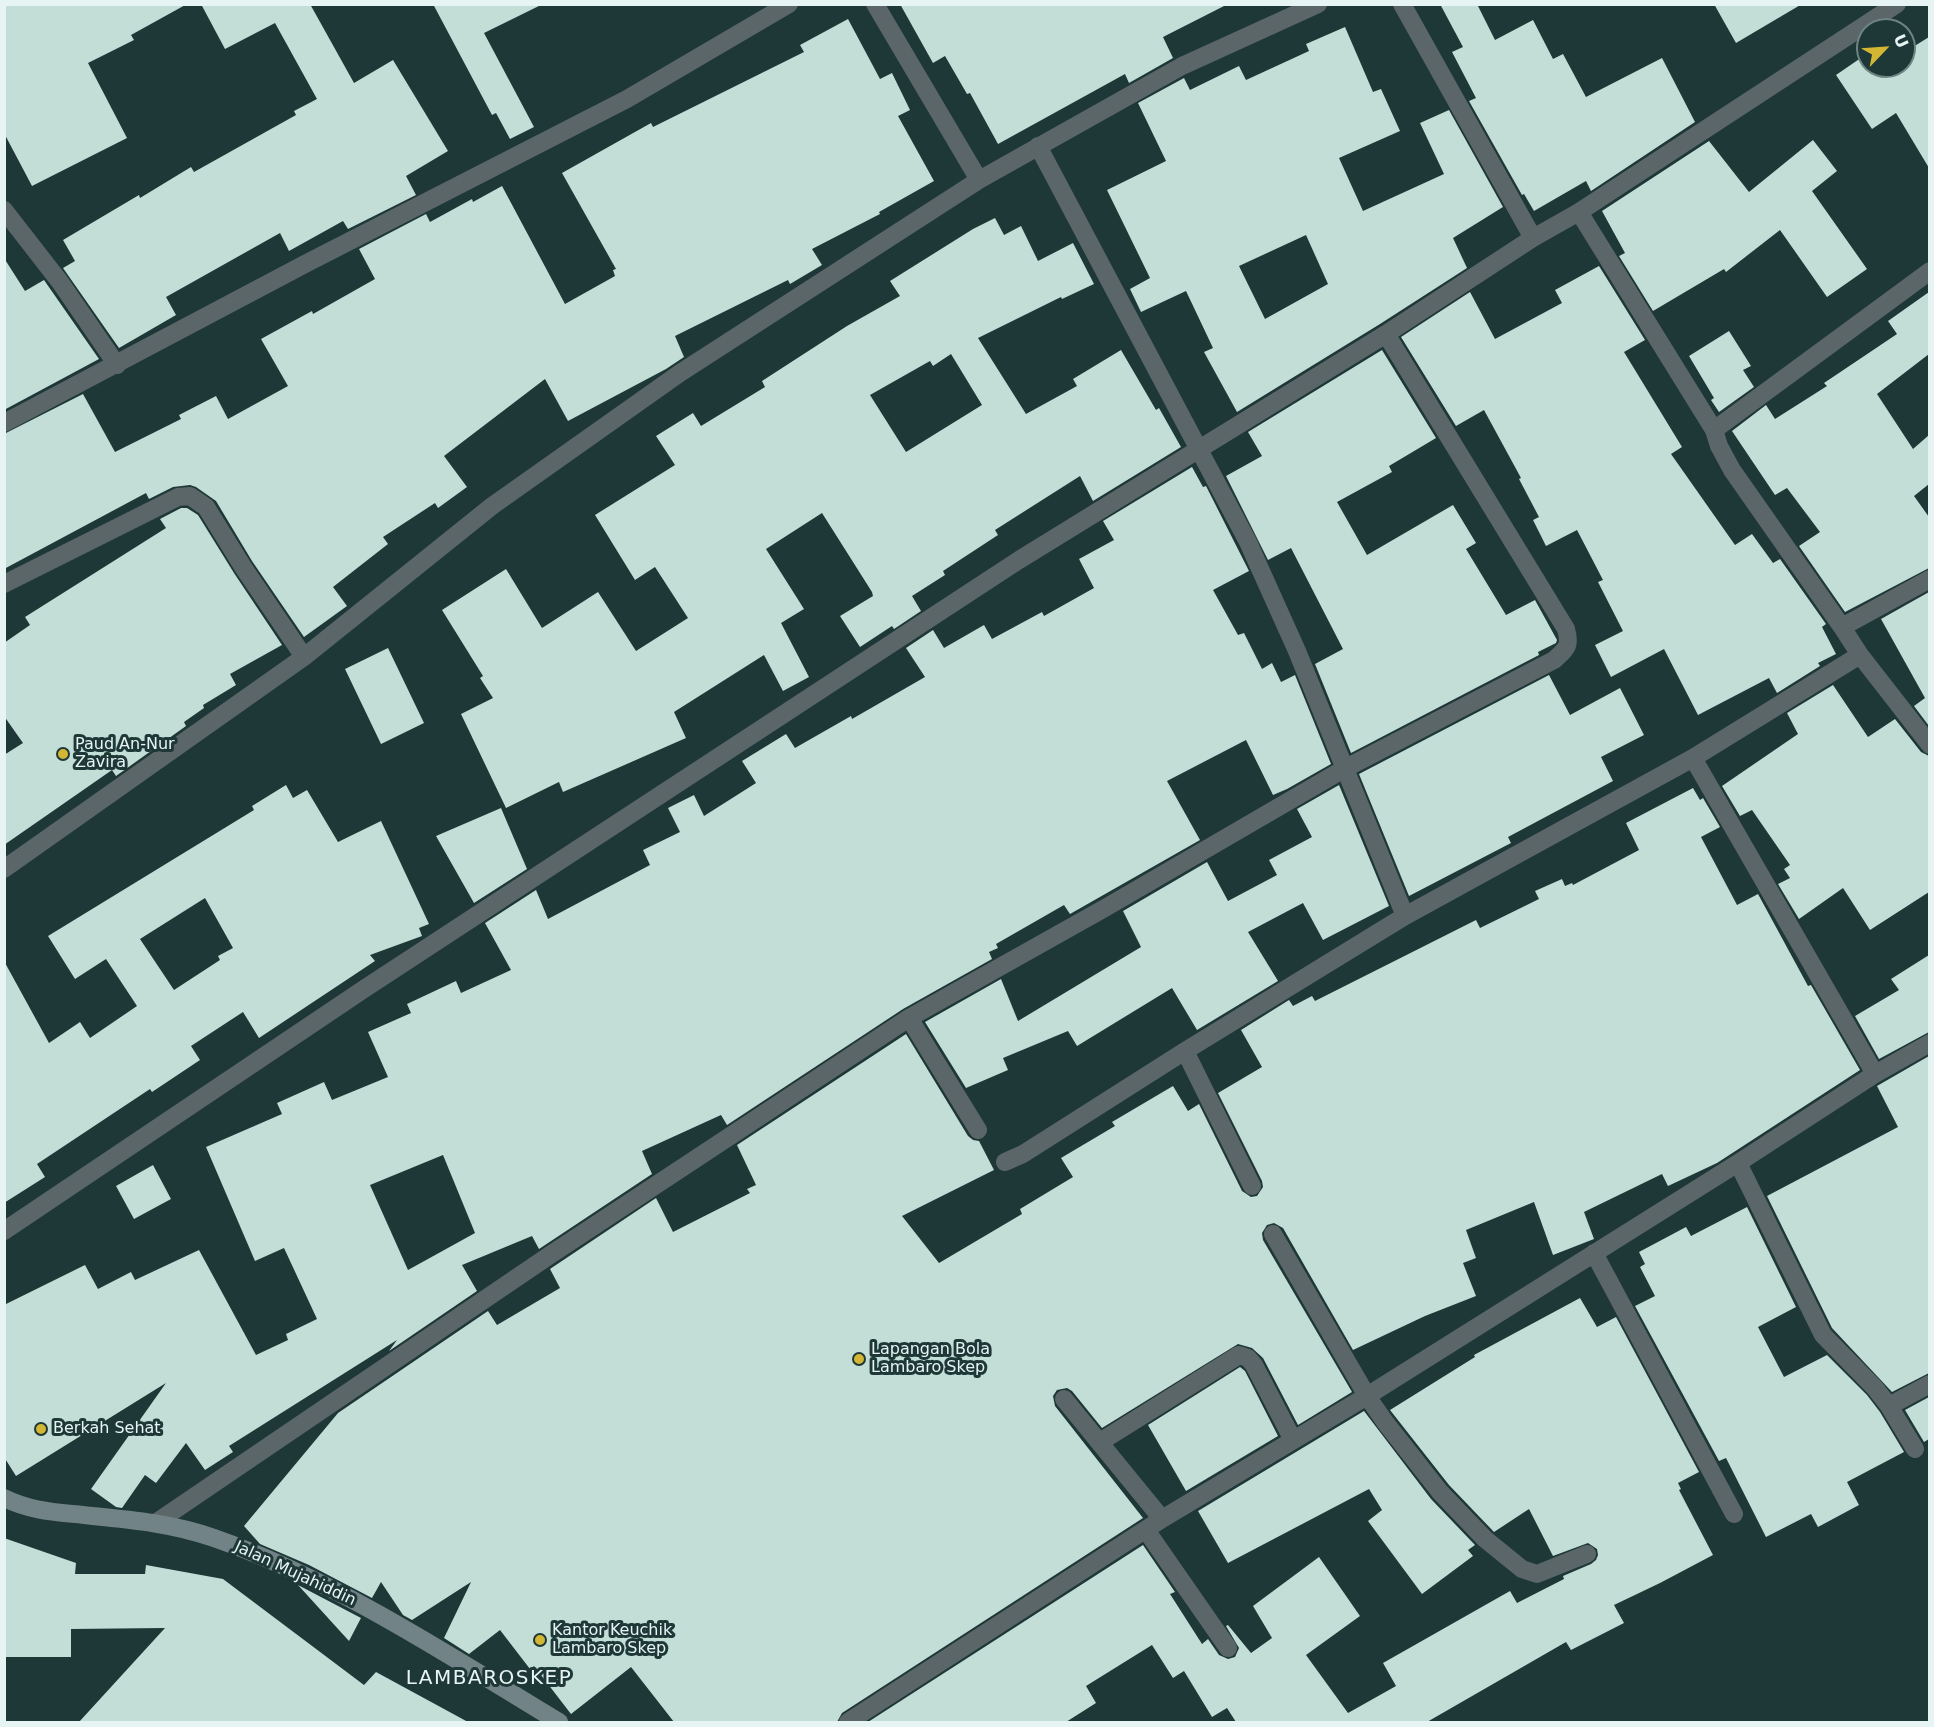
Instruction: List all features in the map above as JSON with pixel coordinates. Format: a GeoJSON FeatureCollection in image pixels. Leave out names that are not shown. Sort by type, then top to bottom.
{"type":"FeatureCollection","features":[{"type":"Feature","properties":{"kind":"street"},"geometry":{"type":"LineString","coordinates":[[4,423],[305,264],[627,99],[789,4]]}},
{"type":"Feature","properties":{"kind":"street"},"geometry":{"type":"LineString","coordinates":[[875,4],[979,180]]}},
{"type":"Feature","properties":{"kind":"street"},"geometry":{"type":"LineString","coordinates":[[4,869],[304,657],[492,506],[671,380],[979,180],[1182,66],[1318,4]]}},
{"type":"Feature","properties":{"kind":"street"},"geometry":{"type":"LineString","coordinates":[[1402,4],[1533,238]]}},
{"type":"Feature","properties":{"kind":"street"},"geometry":{"type":"LineString","coordinates":[[4,1231],[383,976],[1019,560],[1386,334],[1533,238],[1580,212],[1897,4]]}},
{"type":"Feature","properties":{"kind":"street"},"geometry":{"type":"LineString","coordinates":[[1038,146],[1253,553],[1297,651],[1405,916]]}},
{"type":"Feature","properties":{"kind":"street"},"geometry":{"type":"LineString","coordinates":[[4,210],[60,282],[117,365]]}},
{"type":"Feature","properties":{"kind":"street"},"geometry":{"type":"LineString","coordinates":[[1580,212],[1713,430],[1732,470],[1860,655],[1929,745]]}},
{"type":"Feature","properties":{"kind":"street"},"geometry":{"type":"LineString","coordinates":[[1713,430],[1929,271]]}},
{"type":"Feature","properties":{"kind":"street"},"geometry":{"type":"LineString","coordinates":[[157,1522],[550,1255],[909,1018],[1105,908],[1344,769],[1554,660],[1567,648],[1569,640],[1566,629],[1386,334]]}},
{"type":"Feature","properties":{"kind":"street"},"geometry":{"type":"LineString","coordinates":[[4,584],[178,497],[190,496],[206,507],[243,567],[304,657]]}},
{"type":"Feature","properties":{"kind":"street"},"geometry":{"type":"LineString","coordinates":[[1842,627],[1929,579]]}},
{"type":"Feature","properties":{"kind":"street"},"geometry":{"type":"LineString","coordinates":[[1005,1162],[1023,1154],[1405,916],[1692,758],[1860,655]]}},
{"type":"Feature","properties":{"kind":"street"},"geometry":{"type":"LineString","coordinates":[[1692,758],[1875,1074]]}},
{"type":"Feature","properties":{"kind":"street"},"geometry":{"type":"LineString","coordinates":[[909,1018],[978,1130]]}},
{"type":"Feature","properties":{"kind":"street"},"geometry":{"type":"LineString","coordinates":[[848,1722],[1162,1519],[1367,1396],[1738,1163],[1875,1074],[1929,1043]]}},
{"type":"Feature","properties":{"kind":"street"},"geometry":{"type":"LineString","coordinates":[[1185,1051],[1252,1186]]}},
{"type":"Feature","properties":{"kind":"street"},"geometry":{"type":"LineString","coordinates":[[1738,1163],[1823,1335],[1875,1388],[1889,1406],[1915,1449]]}},
{"type":"Feature","properties":{"kind":"street"},"geometry":{"type":"LineString","coordinates":[[1273,1234],[1367,1396],[1385,1422],[1440,1491],[1485,1539],[1522,1569],[1537,1574],[1587,1554]]}},
{"type":"Feature","properties":{"kind":"street"},"geometry":{"type":"LineString","coordinates":[[1594,1253],[1734,1514]]}},
{"type":"Feature","properties":{"kind":"street"},"geometry":{"type":"LineString","coordinates":[[1100,1442],[1239,1355],[1248,1358],[1254,1365],[1293,1440]]}},
{"type":"Feature","properties":{"kind":"street"},"geometry":{"type":"LineString","coordinates":[[1889,1406],[1929,1384]]}},
{"type":"Feature","properties":{"kind":"street"},"geometry":{"type":"LineString","coordinates":[[1065,1399],[1162,1519]]}},
{"type":"Feature","properties":{"kind":"street","name":"Jalan Mujahiddin"},"geometry":{"type":"LineString","coordinates":[[4,1498],[50,1513],[157,1522],[213,1538],[309,1578],[403,1627],[559,1722]]}},
{"type":"Feature","properties":{"kind":"street"},"geometry":{"type":"LineString","coordinates":[[1146,1530],[1228,1648]]}},
{"type":"Feature","properties":{"kind":"building"},"geometry":{"type":"Polygon","coordinates":[[[4,4],[187,4],[131,35],[134,40],[88,63],[127,138],[32,186],[4,133],[4,4]]]}},
{"type":"Feature","properties":{"kind":"building"},"geometry":{"type":"Polygon","coordinates":[[[201,4],[310,4],[354,83],[393,60],[448,151],[406,176],[416,195],[348,229],[343,221],[289,251],[280,233],[166,297],[176,315],[119,348],[63,268],[75,261],[63,240],[191,167],[194,172],[296,115],[294,111],[317,99],[275,23],[225,49],[201,4]]]}},
{"type":"Feature","properties":{"kind":"building"},"geometry":{"type":"Polygon","coordinates":[[[433,4],[543,4],[484,33],[534,127],[510,139],[496,113],[492,115],[433,4]]]}},
{"type":"Feature","properties":{"kind":"building"},"geometry":{"type":"Polygon","coordinates":[[[900,4],[1228,4],[1163,37],[1173,58],[1129,83],[1125,74],[998,144],[970,93],[967,94],[945,56],[933,63],[900,4]]]}},
{"type":"Feature","properties":{"kind":"building"},"geometry":{"type":"Polygon","coordinates":[[[1440,4],[1477,4],[1495,40],[1533,20],[1553,59],[1563,54],[1586,97],[1662,58],[1695,122],[1591,191],[1586,181],[1534,211],[1524,194],[1522,195],[1469,101],[1476,98],[1452,52],[1463,47],[1440,4]]]}},
{"type":"Feature","properties":{"kind":"building"},"geometry":{"type":"Polygon","coordinates":[[[1714,4],[1802,4],[1736,43],[1714,4]]]}},
{"type":"Feature","properties":{"kind":"building"},"geometry":{"type":"Polygon","coordinates":[[[848,19],[880,79],[892,73],[910,110],[898,116],[934,181],[879,212],[880,214],[812,249],[822,265],[790,284],[788,280],[675,336],[684,357],[666,369],[568,421],[545,379],[444,456],[467,487],[438,508],[435,503],[383,537],[388,544],[333,587],[347,606],[304,637],[252,561],[216,501],[190,485],[173,487],[149,499],[146,493],[4,569],[4,434],[83,394],[115,452],[181,419],[179,415],[216,396],[228,419],[288,386],[261,339],[312,311],[313,314],[375,279],[359,249],[426,214],[430,222],[502,186],[565,304],[615,276],[613,270],[616,269],[562,173],[651,123],[653,127],[804,52],[800,45],[848,19]]]}},
{"type":"Feature","properties":{"kind":"building"},"geometry":{"type":"Polygon","coordinates":[[[1345,27],[1373,92],[1381,89],[1400,131],[1339,158],[1363,211],[1444,174],[1420,123],[1449,110],[1503,207],[1453,238],[1467,268],[1237,412],[1204,352],[1213,348],[1186,291],[1141,312],[1130,289],[1150,278],[1107,190],[1166,161],[1138,103],[1184,78],[1190,90],[1239,66],[1246,80],[1309,51],[1306,44],[1345,27]],[[1306,235],[1239,266],[1265,319],[1328,284],[1306,235]]]}},
{"type":"Feature","properties":{"kind":"building"},"geometry":{"type":"Polygon","coordinates":[[[1929,37],[1929,168],[1896,113],[1872,129],[1836,75],[1856,61],[1856,78],[1916,78],[1916,45],[1929,37]]]}},
{"type":"Feature","properties":{"kind":"building"},"geometry":{"type":"Polygon","coordinates":[[[1813,140],[1837,171],[1812,191],[1867,269],[1827,297],[1780,230],[1726,272],[1724,269],[1653,311],[1619,256],[1625,253],[1602,211],[1709,141],[1749,192],[1813,140]]]}},
{"type":"Feature","properties":{"kind":"building"},"geometry":{"type":"Polygon","coordinates":[[[995,218],[1004,235],[1021,226],[1038,261],[1073,243],[1094,284],[1062,299],[1061,297],[978,338],[1026,414],[1077,386],[1073,379],[1121,350],[1156,410],[1159,408],[1181,447],[1093,501],[1080,476],[995,530],[998,535],[943,571],[945,575],[912,596],[921,611],[894,629],[892,626],[860,647],[840,616],[873,596],[872,592],[822,513],[766,549],[804,609],[781,623],[809,677],[783,691],[764,655],[674,712],[686,738],[563,792],[559,782],[506,808],[461,714],[493,698],[480,678],[483,676],[442,610],[506,569],[542,628],[598,592],[636,651],[688,618],[655,567],[635,580],[595,515],[675,465],[656,436],[693,413],[701,426],[765,387],[762,381],[847,326],[900,296],[890,281],[973,229],[995,218]],[[951,354],[933,366],[930,361],[870,395],[906,452],[982,405],[951,354]]]}},
{"type":"Feature","properties":{"kind":"building"},"geometry":{"type":"Polygon","coordinates":[[[4,258],[25,291],[44,280],[99,359],[4,410],[4,258]]]}},
{"type":"Feature","properties":{"kind":"building"},"geometry":{"type":"Polygon","coordinates":[[[1599,266],[1645,340],[1624,352],[1682,447],[1671,454],[1735,545],[1752,534],[1773,563],[1780,559],[1826,624],[1822,627],[1836,654],[1818,663],[1820,666],[1777,693],[1769,678],[1698,715],[1664,649],[1611,677],[1595,645],[1623,631],[1598,582],[1603,580],[1577,530],[1546,546],[1533,520],[1539,517],[1519,479],[1521,478],[1484,410],[1456,426],[1401,337],[1470,292],[1495,339],[1562,303],[1555,290],[1599,266]]]}},
{"type":"Feature","properties":{"kind":"building"},"geometry":{"type":"Polygon","coordinates":[[[1929,292],[1929,354],[1877,394],[1913,449],[1929,435],[1929,484],[1914,496],[1929,517],[1929,568],[1845,612],[1799,546],[1820,532],[1787,488],[1775,495],[1732,431],[1766,405],[1775,419],[1827,386],[1824,383],[1897,334],[1888,321],[1929,292]]]}},
{"type":"Feature","properties":{"kind":"building"},"geometry":{"type":"Polygon","coordinates":[[[1729,331],[1751,366],[1743,370],[1754,387],[1719,412],[1711,400],[1714,398],[1689,356],[1729,331]]]}},
{"type":"Feature","properties":{"kind":"building"},"geometry":{"type":"Polygon","coordinates":[[[1382,350],[1436,438],[1389,466],[1392,472],[1337,502],[1367,555],[1453,505],[1476,543],[1466,549],[1506,615],[1535,600],[1557,640],[1556,643],[1538,652],[1539,655],[1351,753],[1315,664],[1343,649],[1291,548],[1268,560],[1226,476],[1262,456],[1248,432],[1382,350]]]}},
{"type":"Feature","properties":{"kind":"building"},"geometry":{"type":"Polygon","coordinates":[[[1192,467],[1203,487],[1206,486],[1249,571],[1213,590],[1238,635],[1244,633],[1262,669],[1272,663],[1281,682],[1295,675],[1331,764],[1273,795],[1246,740],[1167,781],[1200,840],[1070,914],[1064,905],[996,944],[998,948],[989,952],[992,959],[903,1009],[727,1125],[721,1115],[642,1151],[652,1174],[539,1249],[532,1236],[462,1265],[477,1291],[389,1351],[397,1340],[229,1446],[233,1452],[205,1470],[186,1443],[156,1483],[145,1475],[122,1508],[116,1507],[91,1489],[166,1383],[16,1476],[4,1457],[4,1305],[85,1265],[98,1289],[131,1272],[135,1280],[199,1250],[256,1355],[288,1340],[286,1334],[317,1319],[284,1248],[255,1261],[206,1147],[282,1114],[277,1103],[324,1082],[332,1100],[388,1077],[368,1032],[411,1013],[407,1004],[456,981],[461,993],[511,970],[485,923],[536,890],[548,919],[650,865],[643,850],[680,832],[668,808],[694,795],[704,816],[756,783],[742,761],[786,734],[795,748],[851,716],[852,719],[925,677],[906,648],[933,630],[944,648],[984,625],[992,639],[1042,612],[1044,616],[1094,588],[1079,559],[1114,540],[1103,521],[1192,467]],[[443,1155],[370,1185],[408,1270],[475,1233],[443,1155]]]}},
{"type":"Feature","properties":{"kind":"building"},"geometry":{"type":"Polygon","coordinates":[[[181,508],[187,508],[198,515],[282,645],[230,674],[236,685],[203,705],[204,708],[184,722],[186,726],[116,776],[112,770],[4,845],[4,755],[23,743],[4,716],[4,643],[30,625],[25,617],[166,528],[160,519],[181,508]]]}},
{"type":"Feature","properties":{"kind":"building"},"geometry":{"type":"Polygon","coordinates":[[[1929,592],[1929,726],[1914,706],[1925,698],[1881,619],[1929,592]]]}},
{"type":"Feature","properties":{"kind":"building"},"geometry":{"type":"Polygon","coordinates":[[[388,648],[424,723],[381,744],[345,669],[388,648]]]}},
{"type":"Feature","properties":{"kind":"building"},"geometry":{"type":"Polygon","coordinates":[[[1549,675],[1570,715],[1620,688],[1644,735],[1601,757],[1613,781],[1508,837],[1511,843],[1409,896],[1359,774],[1549,675]]]}},
{"type":"Feature","properties":{"kind":"building"},"geometry":{"type":"Polygon","coordinates":[[[1833,685],[1868,737],[1895,719],[1921,752],[1929,756],[1929,892],[1870,930],[1843,888],[1799,919],[1778,884],[1790,878],[1784,869],[1790,865],[1752,810],[1740,816],[1722,786],[1798,734],[1787,713],[1833,685]]]}},
{"type":"Feature","properties":{"kind":"building"},"geometry":{"type":"Polygon","coordinates":[[[286,785],[293,798],[307,790],[338,842],[381,821],[429,924],[419,928],[422,936],[370,955],[375,961],[259,1038],[243,1012],[191,1046],[200,1060],[152,1092],[150,1089],[37,1164],[45,1177],[4,1203],[4,961],[49,1043],[80,1022],[90,1038],[137,1006],[106,959],[75,979],[48,936],[254,810],[252,806],[286,785]],[[205,898],[140,939],[174,990],[220,960],[218,956],[233,948],[205,898]]]}},
{"type":"Feature","properties":{"kind":"building"},"geometry":{"type":"Polygon","coordinates":[[[1339,785],[1389,906],[1323,940],[1303,903],[1248,932],[1278,981],[1197,1030],[1172,988],[1077,1046],[1068,1031],[1003,1058],[1008,1070],[966,1088],[925,1022],[1001,979],[1018,1021],[1141,947],[1123,911],[1207,862],[1228,901],[1277,875],[1269,860],[1312,837],[1297,809],[1339,785]]]}},
{"type":"Feature","properties":{"kind":"building"},"geometry":{"type":"Polygon","coordinates":[[[1693,788],[1700,800],[1703,798],[1720,827],[1701,837],[1737,905],[1758,894],[1808,986],[1811,985],[1860,1070],[1717,1163],[1668,1186],[1662,1174],[1584,1212],[1594,1239],[1553,1255],[1534,1202],[1466,1230],[1476,1258],[1463,1263],[1476,1296],[1425,1316],[1353,1350],[1283,1228],[1274,1223],[1267,1225],[1262,1233],[1263,1240],[1352,1392],[1298,1425],[1263,1358],[1252,1348],[1238,1344],[1102,1428],[1072,1391],[1067,1388],[1057,1390],[1053,1396],[1055,1406],[1143,1518],[842,1713],[837,1722],[674,1722],[631,1667],[571,1714],[534,1666],[530,1669],[500,1630],[469,1654],[444,1638],[471,1582],[412,1620],[403,1615],[381,1582],[372,1598],[309,1565],[260,1544],[244,1526],[338,1413],[488,1311],[497,1325],[560,1288],[550,1269],[656,1198],[673,1232],[750,1193],[747,1189],[756,1185],[737,1145],[906,1034],[968,1136],[979,1141],[994,1170],[902,1216],[939,1263],[1022,1214],[1020,1209],[1073,1177],[1061,1158],[1115,1126],[1112,1122],[1173,1086],[1188,1111],[1199,1104],[1242,1191],[1251,1197],[1257,1196],[1263,1187],[1262,1181],[1218,1093],[1262,1067],[1241,1030],[1289,1000],[1293,1006],[1312,996],[1315,1001],[1476,920],[1480,928],[1539,899],[1535,891],[1562,879],[1565,886],[1572,883],[1573,885],[1639,850],[1626,823],[1693,788]]]}},
{"type":"Feature","properties":{"kind":"building"},"geometry":{"type":"Polygon","coordinates":[[[501,808],[527,869],[474,903],[436,836],[501,808]]]}},
{"type":"Feature","properties":{"kind":"building"},"geometry":{"type":"Polygon","coordinates":[[[1929,955],[1929,1032],[1879,1059],[1855,1016],[1899,990],[1891,979],[1929,955]]]}},
{"type":"Feature","properties":{"kind":"building"},"geometry":{"type":"Polygon","coordinates":[[[1929,1056],[1929,1373],[1892,1392],[1832,1328],[1767,1196],[1898,1127],[1877,1086],[1929,1056]]]}},
{"type":"Feature","properties":{"kind":"building"},"geometry":{"type":"Polygon","coordinates":[[[153,1165],[171,1199],[134,1219],[116,1186],[153,1165]]]}},
{"type":"Feature","properties":{"kind":"building"},"geometry":{"type":"Polygon","coordinates":[[[1747,1207],[1796,1307],[1758,1327],[1784,1377],[1827,1355],[1867,1395],[1904,1452],[1847,1482],[1859,1505],[1818,1527],[1811,1514],[1766,1537],[1726,1458],[1719,1461],[1635,1306],[1655,1296],[1640,1267],[1645,1264],[1639,1252],[1686,1227],[1691,1236],[1747,1207]]]}},
{"type":"Feature","properties":{"kind":"building"},"geometry":{"type":"Polygon","coordinates":[[[1580,1298],[1597,1327],[1616,1317],[1699,1472],[1678,1483],[1681,1489],[1679,1490],[1713,1555],[1614,1605],[1624,1623],[1571,1650],[1566,1642],[1427,1722],[1236,1722],[1227,1708],[1212,1717],[1184,1671],[1173,1678],[1152,1645],[1086,1686],[1096,1703],[1066,1722],[868,1722],[1143,1545],[1175,1592],[1170,1594],[1202,1644],[1208,1639],[1219,1655],[1228,1659],[1235,1657],[1239,1648],[1226,1626],[1228,1625],[1251,1653],[1272,1638],[1253,1606],[1319,1557],[1360,1616],[1306,1655],[1348,1713],[1396,1686],[1383,1663],[1510,1591],[1517,1603],[1596,1560],[1597,1549],[1588,1543],[1553,1556],[1529,1509],[1494,1532],[1449,1485],[1390,1410],[1475,1357],[1474,1355],[1580,1298]]]}},
{"type":"Feature","properties":{"kind":"building"},"geometry":{"type":"Polygon","coordinates":[[[1240,1367],[1245,1371],[1278,1436],[1186,1491],[1148,1425],[1240,1367]]]}},
{"type":"Feature","properties":{"kind":"building"},"geometry":{"type":"Polygon","coordinates":[[[1929,1397],[1929,1439],[1924,1442],[1905,1410],[1929,1397]]]}},
{"type":"Feature","properties":{"kind":"building"},"geometry":{"type":"Polygon","coordinates":[[[1364,1411],[1431,1499],[1475,1545],[1468,1550],[1473,1556],[1422,1594],[1368,1521],[1382,1510],[1369,1489],[1228,1563],[1198,1511],[1364,1411]]]}},
{"type":"Feature","properties":{"kind":"building"},"geometry":{"type":"Polygon","coordinates":[[[4,1538],[76,1563],[75,1574],[145,1574],[146,1565],[223,1579],[364,1685],[376,1672],[468,1722],[79,1722],[165,1628],[71,1629],[71,1657],[4,1657],[4,1538]]]}},
{"type":"Feature","properties":{"kind":"building"},"geometry":{"type":"Polygon","coordinates":[[[298,1585],[361,1618],[349,1641],[298,1585]]]}},
{"type":"Feature","properties":{"kind":"place","name":"Paud An-Nur Zavira"},"geometry":{"type":"Point","coordinates":[63,754]}},
{"type":"Feature","properties":{"kind":"place","name":"Lapangan Bola Lambaro Skep"},"geometry":{"type":"Point","coordinates":[859,1359]}},
{"type":"Feature","properties":{"kind":"place","name":"Berkah Sehat"},"geometry":{"type":"Point","coordinates":[41,1429]}},
{"type":"Feature","properties":{"kind":"place","name":"Kantor Keuchik Lambaro Skep"},"geometry":{"type":"Point","coordinates":[540,1640]}},
{"type":"Feature","properties":{"kind":"district","name":"LAMBAROSKEP"},"geometry":{"type":"Point","coordinates":[489,1679]}}]}
